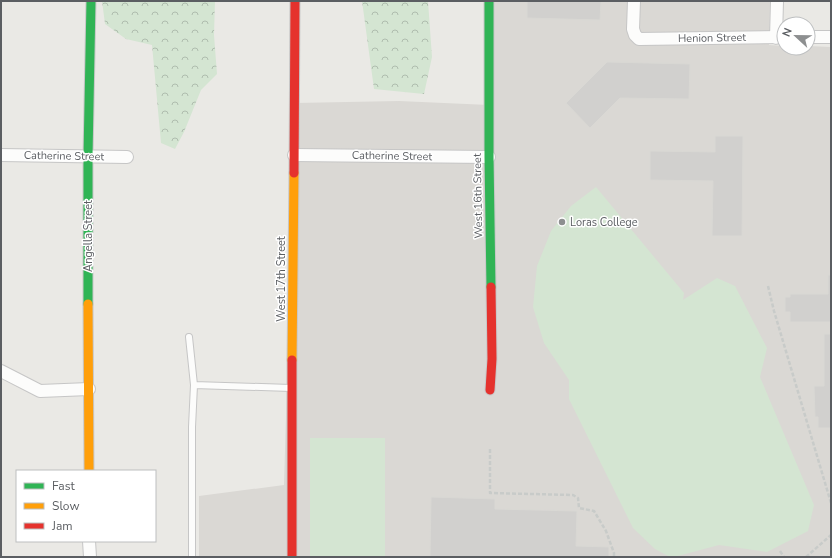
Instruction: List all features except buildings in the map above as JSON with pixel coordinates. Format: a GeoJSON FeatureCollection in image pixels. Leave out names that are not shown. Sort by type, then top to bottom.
{"type":"FeatureCollection","features":[{"type":"Feature","properties":{"kind":"street","name":"Angella Street"},"geometry":{"type":"LineString","coordinates":[[89,470],[88,156],[91,1]]}},
{"type":"Feature","properties":{"kind":"street","name":"West 17th Street"},"geometry":{"type":"LineString","coordinates":[[292,557],[295,1]]}},
{"type":"Feature","properties":{"kind":"street","name":"West 16th Street"},"geometry":{"type":"LineString","coordinates":[[489,1],[492,355],[490,390]]}},
{"type":"Feature","properties":{"kind":"street","name":"Henion Street"},"geometry":{"type":"LineString","coordinates":[[634,1],[634,29],[635,35],[639,39],[776,38]]}},
{"type":"Feature","properties":{"kind":"street"},"geometry":{"type":"LineString","coordinates":[[777,1],[778,16]]}},
{"type":"Feature","properties":{"kind":"street"},"geometry":{"type":"LineString","coordinates":[[816,38],[831,37]]}},
{"type":"Feature","properties":{"kind":"street","name":"Catherine Street"},"geometry":{"type":"LineString","coordinates":[[1,155],[127,157]]}},
{"type":"Feature","properties":{"kind":"street","name":"Catherine Street"},"geometry":{"type":"LineString","coordinates":[[294,155],[490,157]]}},
{"type":"Feature","properties":{"kind":"street"},"geometry":{"type":"LineString","coordinates":[[1,371],[40,391],[89,390]]}},
{"type":"Feature","properties":{"kind":"street"},"geometry":{"type":"LineString","coordinates":[[90,542],[90,557]]}},
{"type":"Feature","properties":{"kind":"lane"},"geometry":{"type":"LineString","coordinates":[[189,336],[194,385],[192,428],[192,557]]}},
{"type":"Feature","properties":{"kind":"lane"},"geometry":{"type":"LineString","coordinates":[[194,385],[292,388]]}},
{"type":"Feature","properties":{"kind":"path"},"geometry":{"type":"LineString","coordinates":[[768,286],[831,503]]}},
{"type":"Feature","properties":{"kind":"path"},"geometry":{"type":"LineString","coordinates":[[490,449],[490,493],[573,495],[578,498],[579,508],[594,511],[606,531],[614,555],[618,557]]}},
{"type":"Feature","properties":{"kind":"path"},"geometry":{"type":"LineString","coordinates":[[806,557],[831,535]]}},
{"type":"Feature","properties":{"kind":"path"},"geometry":{"type":"LineString","coordinates":[[780,551],[784,557]]}},
{"type":"Feature","properties":{"kind":"shaded area","name":"Loras College"},"geometry":{"type":"Polygon","coordinates":[[[493,1],[770,1],[769,45],[776,45],[776,56],[816,56],[816,46],[831,47],[831,557],[199,557],[199,496],[284,485],[295,103],[399,101],[489,105],[493,1]]]}},
{"type":"Feature","properties":{"kind":"green space"},"geometry":{"type":"Polygon","coordinates":[[[102,1],[215,1],[214,35],[217,74],[201,90],[184,132],[175,149],[161,143],[152,45],[126,39],[105,24],[102,1]]]}},
{"type":"Feature","properties":{"kind":"green space"},"geometry":{"type":"Polygon","coordinates":[[[362,1],[428,1],[432,57],[424,94],[374,89],[362,1]]]}},
{"type":"Feature","properties":{"kind":"green space"},"geometry":{"type":"Polygon","coordinates":[[[596,187],[684,293],[683,300],[717,278],[735,286],[767,348],[760,377],[814,505],[808,531],[767,552],[719,545],[670,557],[655,549],[633,528],[569,399],[569,380],[544,343],[533,307],[537,266],[551,231],[571,206],[596,187]]]}},
{"type":"Feature","properties":{"kind":"green space"},"geometry":{"type":"Polygon","coordinates":[[[310,438],[385,438],[385,557],[310,557],[310,438]]]}},
{"type":"Feature","properties":{"kind":"traffic: fast"},"geometry":{"type":"LineString","coordinates":[[88,304],[88,156],[91,1]]}},
{"type":"Feature","properties":{"kind":"traffic: fast"},"geometry":{"type":"LineString","coordinates":[[489,1],[491,287]]}},
{"type":"Feature","properties":{"kind":"traffic: slow"},"geometry":{"type":"LineString","coordinates":[[292,360],[294,173]]}},
{"type":"Feature","properties":{"kind":"traffic: slow"},"geometry":{"type":"LineString","coordinates":[[88,304],[89,470]]}},
{"type":"Feature","properties":{"kind":"traffic: jam"},"geometry":{"type":"LineString","coordinates":[[294,173],[295,1]]}},
{"type":"Feature","properties":{"kind":"traffic: jam"},"geometry":{"type":"LineString","coordinates":[[490,390],[492,359],[491,287]]}},
{"type":"Feature","properties":{"kind":"traffic: jam"},"geometry":{"type":"LineString","coordinates":[[292,360],[292,557]]}},
{"type":"Feature","properties":{"kind":"place","name":"Loras College"},"geometry":{"type":"Point","coordinates":[562,222]}}]}
